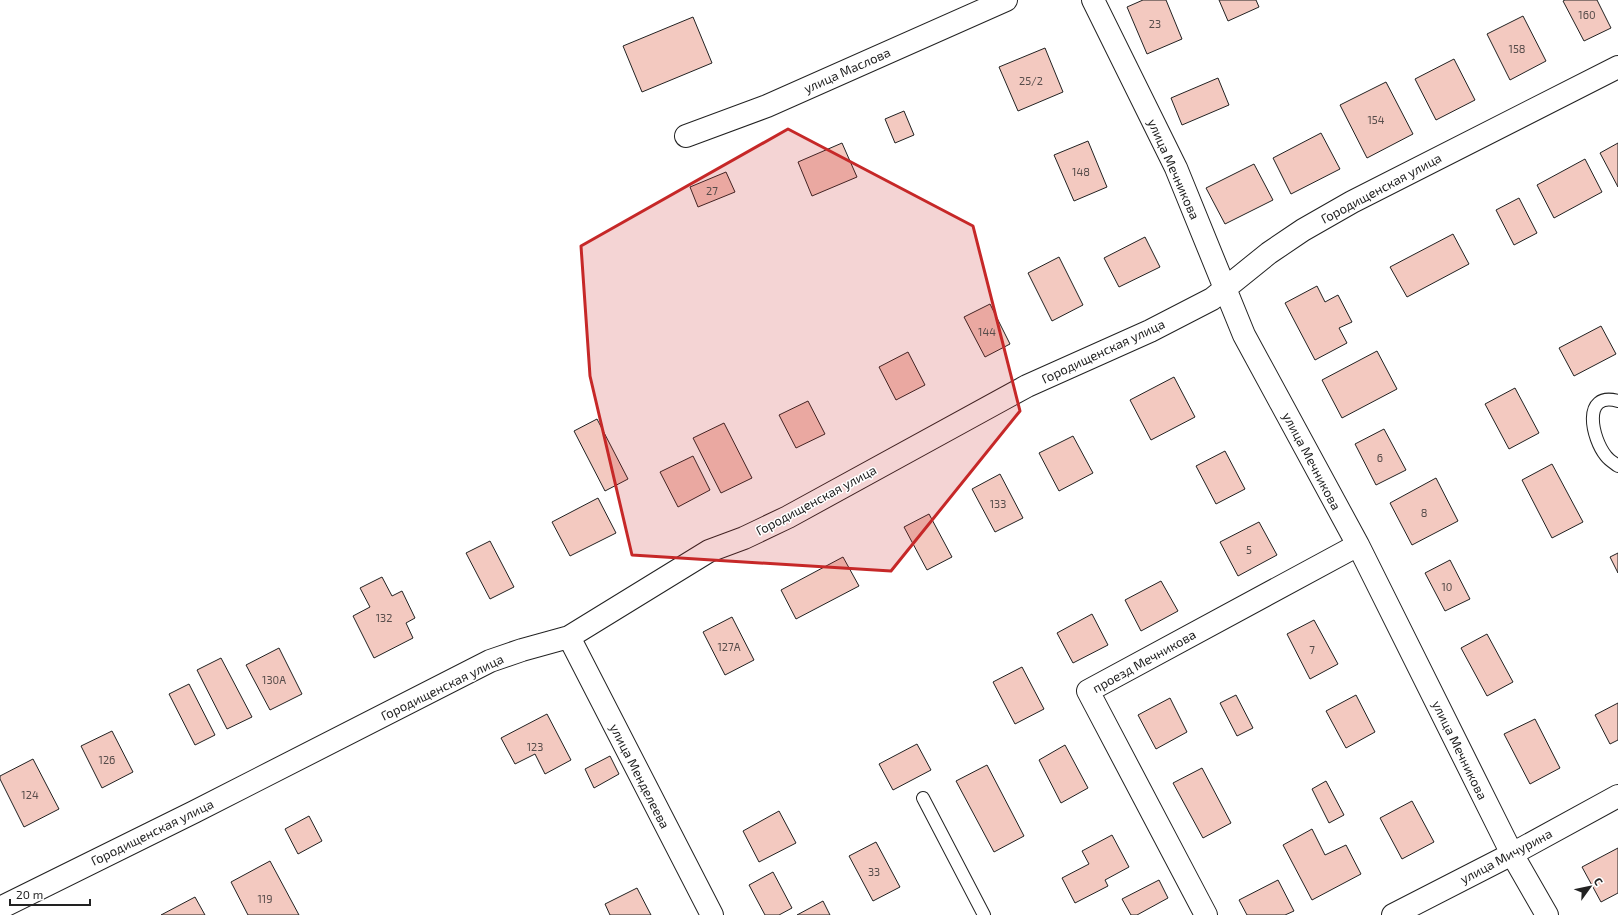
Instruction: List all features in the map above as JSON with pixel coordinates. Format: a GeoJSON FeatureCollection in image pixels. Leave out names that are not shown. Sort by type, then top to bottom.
{"type":"FeatureCollection","features":[{"type":"Feature","properties":{"kind":"street","name":"улица Маслова"},"geometry":{"type":"LineString","coordinates":[[686,136],[767,106],[1006,0]]}},
{"type":"Feature","properties":{"kind":"street","name":"улица Мечникова"},"geometry":{"type":"LineString","coordinates":[[1093,0],[1176,168],[1244,335],[1358,545],[1512,854],[1547,915]]}},
{"type":"Feature","properties":{"kind":"street","name":"Городищенская улица"},"geometry":{"type":"LineString","coordinates":[[0,908],[194,812],[490,661],[522,650],[569,637],[709,551],[744,538],[788,517],[1027,386],[1150,330],[1212,299],[1269,253],[1352,202],[1618,66]]}},
{"type":"Feature","properties":{"kind":"street","name":"проезд Мечникова"},"geometry":{"type":"LineString","coordinates":[[1206,915],[1088,691],[1358,545]]}},
{"type":"Feature","properties":{"kind":"street","name":"улица Менделеева"},"geometry":{"type":"LineString","coordinates":[[569,637],[712,915]]}},
{"type":"Feature","properties":{"kind":"street","name":"улица Мичурина"},"geometry":{"type":"LineString","coordinates":[[1393,915],[1512,854],[1618,796]]}},
{"type":"Feature","properties":{"kind":"lane"},"geometry":{"type":"LineString","coordinates":[[1618,401],[1610,399],[1599,403],[1592,414],[1593,429],[1598,444],[1606,458],[1618,466]]}},
{"type":"Feature","properties":{"kind":"lane"},"geometry":{"type":"LineString","coordinates":[[923,798],[984,915]]}},
{"type":"Feature","properties":{"kind":"highlighted area"},"geometry":{"type":"Polygon","coordinates":[[[788,129],[973,226],[1020,411],[891,571],[632,555],[590,376],[581,246],[788,129]]]}},
{"type":"Feature","properties":{"kind":"building"},"geometry":{"type":"Polygon","coordinates":[[[1143,0],[1166,0],[1182,39],[1147,54],[1127,7],[1143,0]]]}},
{"type":"Feature","properties":{"kind":"building"},"geometry":{"type":"Polygon","coordinates":[[[1219,0],[1256,0],[1259,7],[1228,21],[1219,0]]]}},
{"type":"Feature","properties":{"kind":"building"},"geometry":{"type":"Polygon","coordinates":[[[1597,0],[1611,28],[1584,41],[1563,1],[1597,0]]]}},
{"type":"Feature","properties":{"kind":"building"},"geometry":{"type":"Polygon","coordinates":[[[1523,16],[1546,61],[1510,80],[1487,34],[1523,16]]]}},
{"type":"Feature","properties":{"kind":"building"},"geometry":{"type":"Polygon","coordinates":[[[693,17],[712,63],[642,92],[623,46],[693,17]]]}},
{"type":"Feature","properties":{"kind":"building"},"geometry":{"type":"Polygon","coordinates":[[[1045,48],[1063,92],[1018,111],[999,67],[1045,48]]]}},
{"type":"Feature","properties":{"kind":"building"},"geometry":{"type":"Polygon","coordinates":[[[1454,59],[1475,100],[1436,120],[1415,79],[1454,59]]]}},
{"type":"Feature","properties":{"kind":"building"},"geometry":{"type":"Polygon","coordinates":[[[1218,78],[1229,105],[1182,125],[1171,98],[1218,78]]]}},
{"type":"Feature","properties":{"kind":"building"},"geometry":{"type":"Polygon","coordinates":[[[1386,82],[1413,134],[1367,158],[1340,105],[1386,82]]]}},
{"type":"Feature","properties":{"kind":"building"},"geometry":{"type":"Polygon","coordinates":[[[904,111],[914,135],[895,143],[885,119],[904,111]]]}},
{"type":"Feature","properties":{"kind":"building"},"geometry":{"type":"Polygon","coordinates":[[[1321,133],[1340,169],[1291,194],[1273,158],[1321,133]]]}},
{"type":"Feature","properties":{"kind":"building"},"geometry":{"type":"Polygon","coordinates":[[[1088,141],[1107,187],[1074,201],[1054,155],[1088,141]]]}},
{"type":"Feature","properties":{"kind":"building"},"geometry":{"type":"Polygon","coordinates":[[[842,143],[857,177],[812,196],[798,162],[842,143]]]}},
{"type":"Feature","properties":{"kind":"building"},"geometry":{"type":"Polygon","coordinates":[[[1618,143],[1618,187],[1600,153],[1618,143]]]}},
{"type":"Feature","properties":{"kind":"building"},"geometry":{"type":"Polygon","coordinates":[[[1585,159],[1602,192],[1554,218],[1537,185],[1585,159]]]}},
{"type":"Feature","properties":{"kind":"building"},"geometry":{"type":"Polygon","coordinates":[[[1254,164],[1273,200],[1225,224],[1206,188],[1254,164]]]}},
{"type":"Feature","properties":{"kind":"building"},"geometry":{"type":"Polygon","coordinates":[[[726,172],[735,192],[698,207],[690,187],[726,172]]]}},
{"type":"Feature","properties":{"kind":"building"},"geometry":{"type":"Polygon","coordinates":[[[1519,198],[1537,233],[1514,245],[1496,210],[1519,198]]]}},
{"type":"Feature","properties":{"kind":"building"},"geometry":{"type":"Polygon","coordinates":[[[1453,234],[1469,264],[1407,297],[1390,267],[1453,234]]]}},
{"type":"Feature","properties":{"kind":"building"},"geometry":{"type":"Polygon","coordinates":[[[1145,237],[1160,267],[1119,287],[1104,258],[1145,237]]]}},
{"type":"Feature","properties":{"kind":"building"},"geometry":{"type":"Polygon","coordinates":[[[1059,257],[1083,305],[1052,321],[1028,273],[1059,257]]]}},
{"type":"Feature","properties":{"kind":"building"},"geometry":{"type":"Polygon","coordinates":[[[1317,286],[1325,302],[1338,295],[1352,322],[1339,328],[1347,343],[1315,360],[1285,303],[1317,286]]]}},
{"type":"Feature","properties":{"kind":"building"},"geometry":{"type":"Polygon","coordinates":[[[990,304],[1010,344],[985,357],[964,317],[990,304]]]}},
{"type":"Feature","properties":{"kind":"building"},"geometry":{"type":"Polygon","coordinates":[[[1601,326],[1616,354],[1574,376],[1559,348],[1601,326]]]}},
{"type":"Feature","properties":{"kind":"building"},"geometry":{"type":"Polygon","coordinates":[[[1377,351],[1397,389],[1342,418],[1322,380],[1377,351]]]}},
{"type":"Feature","properties":{"kind":"building"},"geometry":{"type":"Polygon","coordinates":[[[908,352],[925,385],[896,400],[879,367],[908,352]]]}},
{"type":"Feature","properties":{"kind":"building"},"geometry":{"type":"Polygon","coordinates":[[[1174,377],[1195,417],[1151,440],[1130,400],[1174,377]]]}},
{"type":"Feature","properties":{"kind":"building"},"geometry":{"type":"Polygon","coordinates":[[[1515,388],[1539,433],[1509,449],[1485,404],[1515,388]]]}},
{"type":"Feature","properties":{"kind":"building"},"geometry":{"type":"Polygon","coordinates":[[[808,401],[825,434],[796,448],[779,415],[808,401]]]}},
{"type":"Feature","properties":{"kind":"building"},"geometry":{"type":"Polygon","coordinates":[[[597,419],[628,479],[605,491],[574,431],[597,419]]]}},
{"type":"Feature","properties":{"kind":"building"},"geometry":{"type":"Polygon","coordinates":[[[724,423],[752,478],[721,493],[693,438],[724,423]]]}},
{"type":"Feature","properties":{"kind":"building"},"geometry":{"type":"Polygon","coordinates":[[[1384,429],[1406,470],[1376,485],[1355,444],[1384,429]]]}},
{"type":"Feature","properties":{"kind":"building"},"geometry":{"type":"Polygon","coordinates":[[[1073,436],[1093,473],[1059,491],[1039,453],[1073,436]]]}},
{"type":"Feature","properties":{"kind":"building"},"geometry":{"type":"Polygon","coordinates":[[[1225,451],[1245,489],[1216,504],[1196,466],[1225,451]]]}},
{"type":"Feature","properties":{"kind":"building"},"geometry":{"type":"Polygon","coordinates":[[[693,456],[710,490],[678,507],[660,472],[693,456]]]}},
{"type":"Feature","properties":{"kind":"building"},"geometry":{"type":"Polygon","coordinates":[[[1552,464],[1583,522],[1552,538],[1522,480],[1552,464]]]}},
{"type":"Feature","properties":{"kind":"building"},"geometry":{"type":"Polygon","coordinates":[[[1000,474],[1023,518],[995,532],[972,489],[1000,474]]]}},
{"type":"Feature","properties":{"kind":"building"},"geometry":{"type":"Polygon","coordinates":[[[1436,478],[1458,521],[1412,545],[1390,503],[1436,478]]]}},
{"type":"Feature","properties":{"kind":"building"},"geometry":{"type":"Polygon","coordinates":[[[598,498],[616,533],[570,556],[552,522],[598,498]]]}},
{"type":"Feature","properties":{"kind":"building"},"geometry":{"type":"Polygon","coordinates":[[[929,514],[952,557],[927,570],[904,527],[929,514]]]}},
{"type":"Feature","properties":{"kind":"building"},"geometry":{"type":"Polygon","coordinates":[[[1259,522],[1277,555],[1238,576],[1220,542],[1259,522]]]}},
{"type":"Feature","properties":{"kind":"building"},"geometry":{"type":"Polygon","coordinates":[[[490,541],[514,587],[490,599],[466,553],[490,541]]]}},
{"type":"Feature","properties":{"kind":"building"},"geometry":{"type":"Polygon","coordinates":[[[1618,553],[1618,573],[1610,557],[1618,553]]]}},
{"type":"Feature","properties":{"kind":"building"},"geometry":{"type":"Polygon","coordinates":[[[843,557],[859,586],[796,619],[781,590],[843,557]]]}},
{"type":"Feature","properties":{"kind":"building"},"geometry":{"type":"Polygon","coordinates":[[[1450,560],[1470,599],[1445,611],[1425,573],[1450,560]]]}},
{"type":"Feature","properties":{"kind":"building"},"geometry":{"type":"Polygon","coordinates":[[[382,577],[392,596],[402,591],[415,618],[406,623],[413,638],[374,658],[353,616],[370,607],[360,588],[382,577]]]}},
{"type":"Feature","properties":{"kind":"building"},"geometry":{"type":"Polygon","coordinates":[[[1161,581],[1178,611],[1141,631],[1125,600],[1161,581]]]}},
{"type":"Feature","properties":{"kind":"building"},"geometry":{"type":"Polygon","coordinates":[[[1092,614],[1108,645],[1073,663],[1057,633],[1092,614]]]}},
{"type":"Feature","properties":{"kind":"building"},"geometry":{"type":"Polygon","coordinates":[[[732,617],[754,660],[725,675],[703,632],[732,617]]]}},
{"type":"Feature","properties":{"kind":"building"},"geometry":{"type":"Polygon","coordinates":[[[1314,620],[1338,664],[1310,679],[1287,634],[1314,620]]]}},
{"type":"Feature","properties":{"kind":"building"},"geometry":{"type":"Polygon","coordinates":[[[1487,634],[1513,682],[1487,696],[1461,648],[1487,634]]]}},
{"type":"Feature","properties":{"kind":"building"},"geometry":{"type":"Polygon","coordinates":[[[279,648],[302,694],[270,710],[246,665],[279,648]]]}},
{"type":"Feature","properties":{"kind":"building"},"geometry":{"type":"Polygon","coordinates":[[[221,658],[252,717],[227,729],[197,670],[221,658]]]}},
{"type":"Feature","properties":{"kind":"building"},"geometry":{"type":"Polygon","coordinates":[[[1022,667],[1044,709],[1015,724],[993,682],[1022,667]]]}},
{"type":"Feature","properties":{"kind":"building"},"geometry":{"type":"Polygon","coordinates":[[[189,684],[215,735],[195,745],[169,694],[189,684]]]}},
{"type":"Feature","properties":{"kind":"building"},"geometry":{"type":"Polygon","coordinates":[[[1236,695],[1253,728],[1237,736],[1220,703],[1236,695]]]}},
{"type":"Feature","properties":{"kind":"building"},"geometry":{"type":"Polygon","coordinates":[[[1356,695],[1375,732],[1346,748],[1326,711],[1356,695]]]}},
{"type":"Feature","properties":{"kind":"building"},"geometry":{"type":"Polygon","coordinates":[[[1170,698],[1187,732],[1156,749],[1138,715],[1170,698]]]}},
{"type":"Feature","properties":{"kind":"building"},"geometry":{"type":"Polygon","coordinates":[[[1618,703],[1618,740],[1610,744],[1595,715],[1618,703]]]}},
{"type":"Feature","properties":{"kind":"building"},"geometry":{"type":"Polygon","coordinates":[[[547,714],[571,760],[545,774],[535,754],[515,764],[501,738],[547,714]]]}},
{"type":"Feature","properties":{"kind":"building"},"geometry":{"type":"Polygon","coordinates":[[[1535,719],[1560,768],[1530,784],[1504,734],[1535,719]]]}},
{"type":"Feature","properties":{"kind":"building"},"geometry":{"type":"Polygon","coordinates":[[[112,731],[133,772],[102,788],[81,746],[112,731]]]}},
{"type":"Feature","properties":{"kind":"building"},"geometry":{"type":"Polygon","coordinates":[[[917,744],[931,770],[893,790],[879,764],[917,744]]]}},
{"type":"Feature","properties":{"kind":"building"},"geometry":{"type":"Polygon","coordinates":[[[1065,745],[1088,788],[1061,803],[1039,760],[1065,745]]]}},
{"type":"Feature","properties":{"kind":"building"},"geometry":{"type":"Polygon","coordinates":[[[610,756],[619,774],[594,788],[585,769],[610,756]]]}},
{"type":"Feature","properties":{"kind":"building"},"geometry":{"type":"Polygon","coordinates":[[[33,759],[59,809],[24,827],[0,779],[0,776],[33,759]]]}},
{"type":"Feature","properties":{"kind":"building"},"geometry":{"type":"Polygon","coordinates":[[[987,765],[1024,836],[994,852],[956,781],[987,765]]]}},
{"type":"Feature","properties":{"kind":"building"},"geometry":{"type":"Polygon","coordinates":[[[1202,768],[1231,823],[1203,838],[1173,783],[1202,768]]]}},
{"type":"Feature","properties":{"kind":"building"},"geometry":{"type":"Polygon","coordinates":[[[1326,781],[1344,815],[1329,823],[1312,789],[1326,781]]]}},
{"type":"Feature","properties":{"kind":"building"},"geometry":{"type":"Polygon","coordinates":[[[1412,801],[1434,842],[1402,859],[1380,818],[1412,801]]]}},
{"type":"Feature","properties":{"kind":"building"},"geometry":{"type":"Polygon","coordinates":[[[779,811],[796,843],[759,862],[743,831],[779,811]]]}},
{"type":"Feature","properties":{"kind":"building"},"geometry":{"type":"Polygon","coordinates":[[[309,816],[322,841],[298,854],[285,829],[309,816]]]}},
{"type":"Feature","properties":{"kind":"building"},"geometry":{"type":"Polygon","coordinates":[[[1312,829],[1325,855],[1346,845],[1361,874],[1312,900],[1283,845],[1312,829]]]}},
{"type":"Feature","properties":{"kind":"building"},"geometry":{"type":"Polygon","coordinates":[[[1112,835],[1129,867],[1105,880],[1108,886],[1075,903],[1062,878],[1089,864],[1082,851],[1112,835]]]}},
{"type":"Feature","properties":{"kind":"building"},"geometry":{"type":"Polygon","coordinates":[[[876,842],[900,887],[873,901],[849,856],[876,842]]]}},
{"type":"Feature","properties":{"kind":"building"},"geometry":{"type":"Polygon","coordinates":[[[1618,848],[1618,893],[1601,902],[1582,867],[1618,848]]]}},
{"type":"Feature","properties":{"kind":"building"},"geometry":{"type":"Polygon","coordinates":[[[270,861],[299,915],[248,915],[231,882],[270,861]]]}},
{"type":"Feature","properties":{"kind":"building"},"geometry":{"type":"Polygon","coordinates":[[[773,872],[792,908],[779,915],[765,915],[749,885],[773,872]]]}},
{"type":"Feature","properties":{"kind":"building"},"geometry":{"type":"Polygon","coordinates":[[[1159,880],[1168,898],[1137,915],[1131,915],[1122,899],[1159,880]]]}},
{"type":"Feature","properties":{"kind":"building"},"geometry":{"type":"Polygon","coordinates":[[[1278,880],[1294,911],[1285,915],[1247,915],[1239,900],[1278,880]]]}},
{"type":"Feature","properties":{"kind":"building"},"geometry":{"type":"Polygon","coordinates":[[[637,888],[651,915],[610,915],[605,904],[637,888]]]}},
{"type":"Feature","properties":{"kind":"building"},"geometry":{"type":"Polygon","coordinates":[[[195,897],[205,915],[161,915],[195,897]]]}},
{"type":"Feature","properties":{"kind":"building"},"geometry":{"type":"Polygon","coordinates":[[[823,901],[830,915],[797,915],[823,901]]]}}]}
